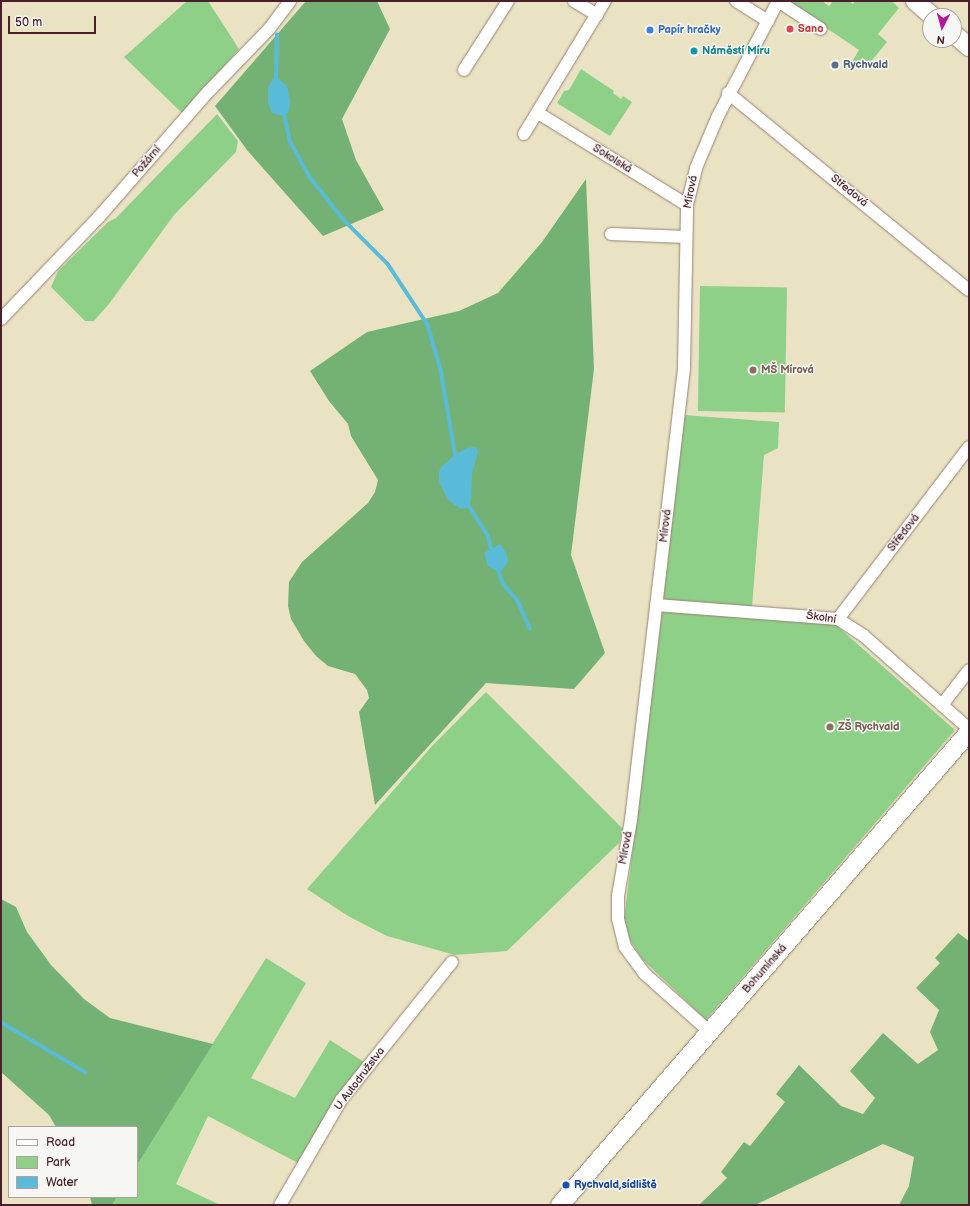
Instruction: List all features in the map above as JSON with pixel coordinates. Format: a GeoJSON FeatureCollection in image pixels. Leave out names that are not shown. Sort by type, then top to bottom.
{"type":"FeatureCollection","features":[{"type":"Feature","properties":{"kind":"main road"},"geometry":{"type":"LineString","coordinates":[[915,1],[923,8]]}},
{"type":"Feature","properties":{"kind":"main road","name":"Bohumínská"},"geometry":{"type":"LineString","coordinates":[[564,1203],[969,730]]}},
{"type":"Feature","properties":{"kind":"street","name":"Požární"},"geometry":{"type":"LineString","coordinates":[[1,319],[98,218],[208,92],[269,29],[290,1]]}},
{"type":"Feature","properties":{"kind":"street"},"geometry":{"type":"LineString","coordinates":[[464,70],[508,1]]}},
{"type":"Feature","properties":{"kind":"street"},"geometry":{"type":"LineString","coordinates":[[574,1],[597,15]]}},
{"type":"Feature","properties":{"kind":"street"},"geometry":{"type":"LineString","coordinates":[[524,134],[597,15],[604,1]]}},
{"type":"Feature","properties":{"kind":"street"},"geometry":{"type":"LineString","coordinates":[[736,1],[768,20]]}},
{"type":"Feature","properties":{"kind":"street"},"geometry":{"type":"LineString","coordinates":[[778,1],[821,29]]}},
{"type":"Feature","properties":{"kind":"street","name":"Mírová"},"geometry":{"type":"LineString","coordinates":[[711,1033],[644,973],[625,947],[618,919],[618,896],[632,820],[684,367],[687,205],[696,168],[728,93],[778,1]]}},
{"type":"Feature","properties":{"kind":"street","name":"Středová"},"geometry":{"type":"LineString","coordinates":[[728,93],[969,290]]}},
{"type":"Feature","properties":{"kind":"street","name":"Sokolská"},"geometry":{"type":"LineString","coordinates":[[538,113],[687,205]]}},
{"type":"Feature","properties":{"kind":"street"},"geometry":{"type":"LineString","coordinates":[[611,234],[686,237]]}},
{"type":"Feature","properties":{"kind":"street","name":"Středová"},"geometry":{"type":"LineString","coordinates":[[838,619],[969,447]]}},
{"type":"Feature","properties":{"kind":"street","name":"Školní"},"geometry":{"type":"LineString","coordinates":[[656,605],[838,619],[864,636],[969,730]]}},
{"type":"Feature","properties":{"kind":"street"},"geometry":{"type":"LineString","coordinates":[[942,705],[969,670]]}},
{"type":"Feature","properties":{"kind":"street","name":"U Autodružstva"},"geometry":{"type":"LineString","coordinates":[[280,1205],[341,1100],[452,962]]}},
{"type":"Feature","properties":{"kind":"green space"},"geometry":{"type":"Polygon","coordinates":[[[187,1],[208,1],[239,49],[183,114],[124,57],[187,1]]]}},
{"type":"Feature","properties":{"kind":"green space"},"geometry":{"type":"Polygon","coordinates":[[[306,1],[377,1],[390,29],[342,119],[356,160],[384,210],[323,236],[247,150],[215,106],[306,1]]]}},
{"type":"Feature","properties":{"kind":"green space"},"geometry":{"type":"Polygon","coordinates":[[[786,1],[822,1],[829,6],[833,1],[849,1],[853,4],[855,1],[892,1],[899,8],[878,34],[887,42],[864,70],[852,62],[859,50],[786,1]]]}},
{"type":"Feature","properties":{"kind":"green space"},"geometry":{"type":"Polygon","coordinates":[[[581,69],[614,91],[613,93],[621,99],[623,96],[632,102],[610,136],[557,103],[564,91],[569,90],[581,69]]]}},
{"type":"Feature","properties":{"kind":"green space"},"geometry":{"type":"Polygon","coordinates":[[[217,114],[238,141],[236,152],[174,215],[109,304],[94,321],[85,321],[51,287],[58,271],[108,222],[116,218],[217,114]]]}},
{"type":"Feature","properties":{"kind":"green space"},"geometry":{"type":"Polygon","coordinates":[[[586,179],[594,369],[571,555],[605,653],[574,689],[486,683],[375,805],[359,712],[369,698],[367,690],[355,674],[328,666],[316,656],[304,641],[291,619],[288,606],[289,582],[302,562],[368,503],[375,492],[378,480],[351,436],[348,424],[329,401],[310,371],[367,332],[459,311],[498,293],[542,242],[586,179]]]}},
{"type":"Feature","properties":{"kind":"green space"},"geometry":{"type":"Polygon","coordinates":[[[700,286],[787,288],[785,412],[698,411],[700,286]]]}},
{"type":"Feature","properties":{"kind":"green space"},"geometry":{"type":"Polygon","coordinates":[[[684,415],[779,422],[778,448],[764,455],[752,607],[663,602],[684,415]]]}},
{"type":"Feature","properties":{"kind":"green space"},"geometry":{"type":"Polygon","coordinates":[[[662,612],[816,621],[836,625],[955,730],[706,1020],[642,959],[630,940],[624,920],[662,612]]]}},
{"type":"Feature","properties":{"kind":"green space"},"geometry":{"type":"Polygon","coordinates":[[[486,692],[623,829],[619,843],[507,951],[455,955],[387,936],[348,916],[307,889],[433,745],[486,692]]]}},
{"type":"Feature","properties":{"kind":"green space"},"geometry":{"type":"Polygon","coordinates":[[[1,899],[16,907],[27,932],[51,965],[84,999],[110,1018],[213,1044],[138,1163],[138,1126],[55,1126],[49,1115],[1,1072],[1,899]]]}},
{"type":"Feature","properties":{"kind":"green space"},"geometry":{"type":"Polygon","coordinates":[[[958,933],[969,941],[968,1205],[899,1205],[909,1186],[914,1157],[883,1144],[755,1205],[699,1205],[727,1178],[721,1172],[744,1142],[750,1146],[785,1102],[776,1094],[799,1065],[841,1106],[863,1114],[875,1098],[850,1071],[883,1033],[918,1064],[938,1050],[930,1032],[939,1010],[916,988],[940,963],[935,958],[958,933]]]}},
{"type":"Feature","properties":{"kind":"green space"},"geometry":{"type":"Polygon","coordinates":[[[266,958],[306,983],[251,1078],[295,1098],[330,1040],[367,1064],[300,1164],[208,1116],[176,1184],[220,1205],[112,1205],[116,1198],[138,1198],[138,1163],[266,958]]]}},
{"type":"Feature","properties":{"kind":"green space"},"geometry":{"type":"Polygon","coordinates":[[[90,1198],[116,1198],[112,1205],[92,1205],[90,1198]]]}},
{"type":"Feature","properties":{"kind":"water"},"geometry":{"type":"Polygon","coordinates":[[[275,76],[287,86],[290,101],[289,111],[284,116],[272,113],[268,103],[268,87],[275,76]]]}},
{"type":"Feature","properties":{"kind":"water"},"geometry":{"type":"Polygon","coordinates":[[[476,447],[478,452],[472,474],[471,499],[468,508],[461,509],[448,500],[439,482],[439,472],[441,467],[456,454],[467,448],[476,447]]]}},
{"type":"Feature","properties":{"kind":"water"},"geometry":{"type":"Polygon","coordinates":[[[500,544],[506,553],[508,562],[500,573],[488,566],[484,553],[500,544]]]}},
{"type":"Feature","properties":{"kind":"waterway"},"geometry":{"type":"LineString","coordinates":[[276,79],[277,35]]}},
{"type":"Feature","properties":{"kind":"waterway"},"geometry":{"type":"LineString","coordinates":[[284,112],[290,141],[310,177],[344,220],[388,264],[428,325],[441,370],[456,457]]}},
{"type":"Feature","properties":{"kind":"waterway"},"geometry":{"type":"LineString","coordinates":[[467,502],[488,536],[493,553]]}},
{"type":"Feature","properties":{"kind":"waterway"},"geometry":{"type":"LineString","coordinates":[[498,568],[503,583],[518,601],[530,628]]}},
{"type":"Feature","properties":{"kind":"waterway"},"geometry":{"type":"LineString","coordinates":[[1,1022],[85,1072]]}},
{"type":"Feature","properties":{"kind":"place","name":"Sano"},"geometry":{"type":"Point","coordinates":[790,29]}},
{"type":"Feature","properties":{"kind":"place","name":"Papír hračky"},"geometry":{"type":"Point","coordinates":[650,30]}},
{"type":"Feature","properties":{"kind":"place","name":"Náměstí Míru"},"geometry":{"type":"Point","coordinates":[694,51]}},
{"type":"Feature","properties":{"kind":"place","name":"Rychvald"},"geometry":{"type":"Point","coordinates":[835,65]}},
{"type":"Feature","properties":{"kind":"place","name":"MŠ Mírová"},"geometry":{"type":"Point","coordinates":[753,370]}},
{"type":"Feature","properties":{"kind":"place","name":"ZŠ Rychvald"},"geometry":{"type":"Point","coordinates":[830,727]}},
{"type":"Feature","properties":{"kind":"place","name":"Rychvald,sídliště"},"geometry":{"type":"Point","coordinates":[566,1185]}}]}
